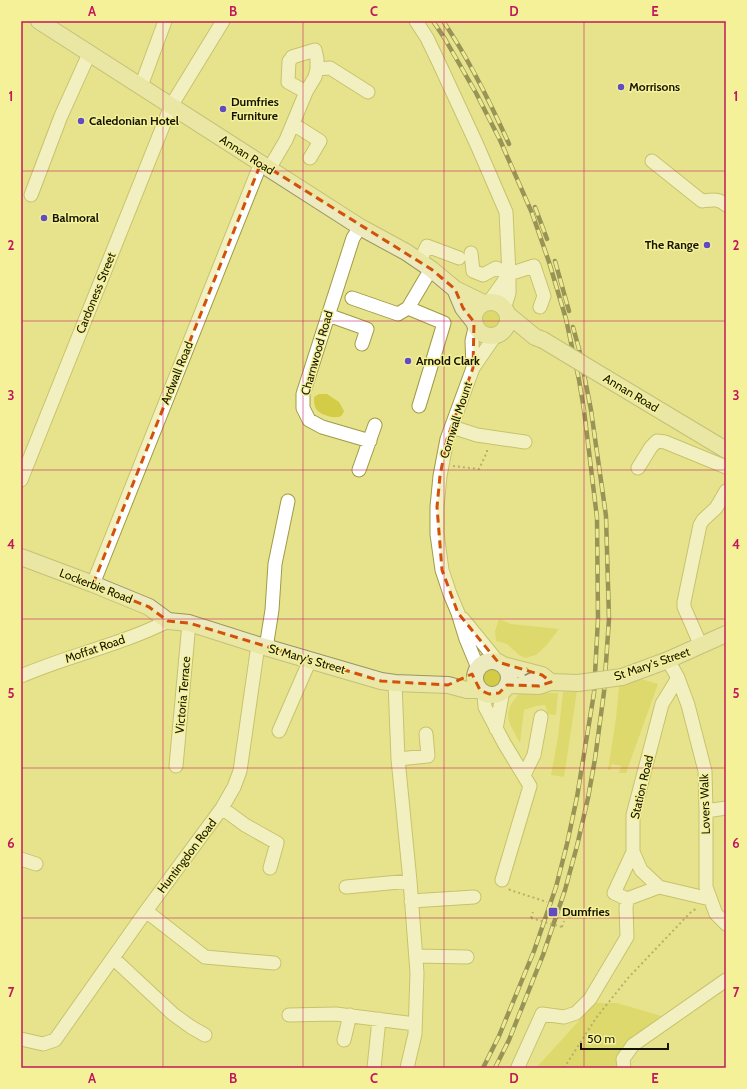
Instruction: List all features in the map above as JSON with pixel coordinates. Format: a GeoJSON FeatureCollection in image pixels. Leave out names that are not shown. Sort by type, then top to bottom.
{"type":"FeatureCollection","features":[{"type":"Feature","properties":{"kind":"main road","name":"Annan Road"},"geometry":{"type":"LineString","coordinates":[[39,21],[360,227],[406,252],[455,289],[487,303]]}},
{"type":"Feature","properties":{"kind":"main road","name":"Annan Road"},"geometry":{"type":"LineString","coordinates":[[455,289],[463,308],[474,325]]}},
{"type":"Feature","properties":{"kind":"main road"},"geometry":{"type":"LineString","coordinates":[[487,303],[495,303],[500,305],[506,311],[508,319],[507,325],[498,335],[484,335],[479,332],[474,325],[475,311],[479,306],[487,303]]}},
{"type":"Feature","properties":{"kind":"main road","name":"Annan Road"},"geometry":{"type":"LineString","coordinates":[[506,311],[539,338],[726,450]]}},
{"type":"Feature","properties":{"kind":"main road","name":"Annan Road"},"geometry":{"type":"LineString","coordinates":[[498,335],[539,338]]}},
{"type":"Feature","properties":{"kind":"main road","name":"Lockerbie Road"},"geometry":{"type":"LineString","coordinates":[[21,557],[149,607],[168,621]]}},
{"type":"Feature","properties":{"kind":"main road","name":"St Mary's Street"},"geometry":{"type":"LineString","coordinates":[[168,621],[189,623],[381,681],[448,685],[467,690],[482,691]]}},
{"type":"Feature","properties":{"kind":"main road","name":"St Mary's Street"},"geometry":{"type":"LineString","coordinates":[[505,688],[539,686],[550,682],[578,683],[622,676],[668,660],[726,634]]}},
{"type":"Feature","properties":{"kind":"main road"},"geometry":{"type":"LineString","coordinates":[[487,661],[493,661],[501,664],[508,675],[505,688],[499,693],[494,694],[488,694],[482,691],[475,682],[477,670],[487,661]]}},
{"type":"Feature","properties":{"kind":"main road","name":"St Mary's Street"},"geometry":{"type":"LineString","coordinates":[[501,664],[542,675],[550,682]]}},
{"type":"Feature","properties":{"kind":"main road","name":"St Mary's Street"},"geometry":{"type":"LineString","coordinates":[[448,685],[477,670]]}},
{"type":"Feature","properties":{"kind":"street"},"geometry":{"type":"LineString","coordinates":[[141,86],[165,21]]}},
{"type":"Feature","properties":{"kind":"street","name":"Cardoness Street"},"geometry":{"type":"LineString","coordinates":[[21,480],[171,106],[223,21]]}},
{"type":"Feature","properties":{"kind":"street"},"geometry":{"type":"LineString","coordinates":[[416,21],[439,64],[477,145],[506,212],[509,274],[509,293],[506,311]]}},
{"type":"Feature","properties":{"kind":"street"},"geometry":{"type":"LineString","coordinates":[[306,92],[288,82],[289,61],[292,57],[315,50],[317,70],[330,68],[368,92]]}},
{"type":"Feature","properties":{"kind":"street"},"geometry":{"type":"LineString","coordinates":[[31,195],[61,116],[89,54]]}},
{"type":"Feature","properties":{"kind":"street","name":"Ardwall Road"},"geometry":{"type":"LineString","coordinates":[[93,584],[265,166],[286,140],[317,70]]}},
{"type":"Feature","properties":{"kind":"street"},"geometry":{"type":"LineString","coordinates":[[293,124],[320,140],[310,158]]}},
{"type":"Feature","properties":{"kind":"street"},"geometry":{"type":"LineString","coordinates":[[652,160],[702,201],[713,200],[723,202],[726,205]]}},
{"type":"Feature","properties":{"kind":"street","name":"Charnwood Road"},"geometry":{"type":"LineString","coordinates":[[360,227],[353,238],[303,394],[303,408],[310,420],[322,427],[370,441]]}},
{"type":"Feature","properties":{"kind":"street"},"geometry":{"type":"LineString","coordinates":[[352,298],[398,314],[408,308],[425,265],[428,246],[465,256],[473,271],[483,275],[496,268],[509,274]]}},
{"type":"Feature","properties":{"kind":"street"},"geometry":{"type":"LineString","coordinates":[[487,303],[509,274],[534,266],[544,296],[540,307]]}},
{"type":"Feature","properties":{"kind":"street"},"geometry":{"type":"LineString","coordinates":[[408,308],[444,323],[419,406]]}},
{"type":"Feature","properties":{"kind":"street"},"geometry":{"type":"LineString","coordinates":[[328,315],[367,329],[362,344]]}},
{"type":"Feature","properties":{"kind":"street","name":"Cornwall Mount"},"geometry":{"type":"LineString","coordinates":[[473,368],[472,341],[474,325]]}},
{"type":"Feature","properties":{"kind":"street","name":"Cornwall Mount"},"geometry":{"type":"LineString","coordinates":[[477,670],[442,570],[437,534],[437,507],[440,476],[447,439],[473,368],[498,335]]}},
{"type":"Feature","properties":{"kind":"street"},"geometry":{"type":"LineString","coordinates":[[359,470],[375,425]]}},
{"type":"Feature","properties":{"kind":"street"},"geometry":{"type":"LineString","coordinates":[[452,428],[477,435],[525,442]]}},
{"type":"Feature","properties":{"kind":"street"},"geometry":{"type":"LineString","coordinates":[[638,468],[651,447],[657,441],[665,442],[726,467]]}},
{"type":"Feature","properties":{"kind":"street"},"geometry":{"type":"LineString","coordinates":[[701,646],[684,607],[684,602],[700,526],[703,520],[716,508],[726,491]]}},
{"type":"Feature","properties":{"kind":"street","name":"Huntingdon Road"},"geometry":{"type":"LineString","coordinates":[[21,1039],[43,1044],[55,1040],[146,911],[222,808],[234,787],[240,771],[262,646],[272,610],[275,564],[288,501]]}},
{"type":"Feature","properties":{"kind":"street","name":"Cornwall Mount"},"geometry":{"type":"LineString","coordinates":[[458,613],[501,664]]}},
{"type":"Feature","properties":{"kind":"street","name":"Moffat Road"},"geometry":{"type":"LineString","coordinates":[[21,676],[42,667],[120,641],[168,621]]}},
{"type":"Feature","properties":{"kind":"street","name":"Victoria Terrace"},"geometry":{"type":"LineString","coordinates":[[176,766],[189,623]]}},
{"type":"Feature","properties":{"kind":"street"},"geometry":{"type":"LineString","coordinates":[[279,731],[310,660]]}},
{"type":"Feature","properties":{"kind":"street","name":"Lovers Walk"},"geometry":{"type":"LineString","coordinates":[[668,660],[678,678],[688,705],[705,770],[706,887],[716,914],[726,924]]}},
{"type":"Feature","properties":{"kind":"street","name":"Station Road"},"geometry":{"type":"LineString","coordinates":[[659,887],[641,870],[634,852],[633,815],[662,704],[678,678]]}},
{"type":"Feature","properties":{"kind":"street"},"geometry":{"type":"LineString","coordinates":[[395,683],[398,759],[412,901],[417,973],[415,1034],[406,1068]]}},
{"type":"Feature","properties":{"kind":"street"},"geometry":{"type":"LineString","coordinates":[[496,728],[505,688]]}},
{"type":"Feature","properties":{"kind":"street"},"geometry":{"type":"LineString","coordinates":[[482,691],[484,707],[530,786],[502,880]]}},
{"type":"Feature","properties":{"kind":"street"},"geometry":{"type":"LineString","coordinates":[[524,775],[534,755],[540,717]]}},
{"type":"Feature","properties":{"kind":"street"},"geometry":{"type":"LineString","coordinates":[[398,759],[428,756],[426,734]]}},
{"type":"Feature","properties":{"kind":"street"},"geometry":{"type":"LineString","coordinates":[[222,808],[245,825],[277,843],[270,868]]}},
{"type":"Feature","properties":{"kind":"street"},"geometry":{"type":"LineString","coordinates":[[706,811],[726,808]]}},
{"type":"Feature","properties":{"kind":"street"},"geometry":{"type":"LineString","coordinates":[[627,900],[614,893],[634,852]]}},
{"type":"Feature","properties":{"kind":"street"},"geometry":{"type":"LineString","coordinates":[[21,859],[36,864]]}},
{"type":"Feature","properties":{"kind":"street"},"geometry":{"type":"LineString","coordinates":[[346,887],[410,881]]}},
{"type":"Feature","properties":{"kind":"street"},"geometry":{"type":"LineString","coordinates":[[627,900],[659,887],[710,899]]}},
{"type":"Feature","properties":{"kind":"street"},"geometry":{"type":"LineString","coordinates":[[412,901],[474,897]]}},
{"type":"Feature","properties":{"kind":"street"},"geometry":{"type":"LineString","coordinates":[[518,1067],[542,1014],[564,1017],[576,1013],[590,999],[627,937],[627,900]]}},
{"type":"Feature","properties":{"kind":"street"},"geometry":{"type":"LineString","coordinates":[[146,911],[205,958],[274,963]]}},
{"type":"Feature","properties":{"kind":"street"},"geometry":{"type":"LineString","coordinates":[[416,956],[467,957]]}},
{"type":"Feature","properties":{"kind":"street"},"geometry":{"type":"LineString","coordinates":[[113,958],[173,1014],[191,1028],[205,1035]]}},
{"type":"Feature","properties":{"kind":"street"},"geometry":{"type":"LineString","coordinates":[[624,1068],[623,1059],[632,1045],[726,980]]}},
{"type":"Feature","properties":{"kind":"street"},"geometry":{"type":"LineString","coordinates":[[289,1015],[350,1015],[415,1024]]}},
{"type":"Feature","properties":{"kind":"street"},"geometry":{"type":"LineString","coordinates":[[344,1040],[350,1015]]}},
{"type":"Feature","properties":{"kind":"street"},"geometry":{"type":"LineString","coordinates":[[374,1068],[379,1019]]}},
{"type":"Feature","properties":{"kind":"path"},"geometry":{"type":"LineString","coordinates":[[453,466],[479,469],[487,452]]}},
{"type":"Feature","properties":{"kind":"path"},"geometry":{"type":"LineString","coordinates":[[502,880],[510,890],[547,902]]}},
{"type":"Feature","properties":{"kind":"path"},"geometry":{"type":"LineString","coordinates":[[564,1068],[596,1018],[628,978],[690,913],[710,899]]}},
{"type":"Feature","properties":{"kind":"path"},"geometry":{"type":"LineString","coordinates":[[533,912],[531,918],[562,927],[564,921]]}},
{"type":"Feature","properties":{"kind":"highlighted area"},"geometry":{"type":"Polygon","coordinates":[[[261,163],[431,269],[455,289],[463,308],[474,322],[473,368],[447,439],[440,476],[437,507],[442,570],[458,613],[498,662],[542,675],[551,682],[539,686],[507,685],[499,693],[489,694],[480,690],[472,674],[448,685],[381,681],[189,623],[168,621],[149,607],[93,584],[261,163]]]}},
{"type":"Feature","properties":{"kind":"shaded area"},"geometry":{"type":"Polygon","coordinates":[[[491,308],[499,312],[503,320],[499,328],[491,332],[483,328],[479,320],[483,312],[491,308]]]}},
{"type":"Feature","properties":{"kind":"shaded area"},"geometry":{"type":"Polygon","coordinates":[[[319,394],[327,394],[339,402],[344,411],[342,415],[339,417],[331,417],[319,412],[315,407],[314,397],[319,394]]]}},
{"type":"Feature","properties":{"kind":"shaded area"},"geometry":{"type":"Polygon","coordinates":[[[499,619],[511,624],[559,629],[546,646],[536,655],[525,658],[519,655],[507,644],[496,641],[495,631],[499,619]]]}},
{"type":"Feature","properties":{"kind":"shaded area"},"geometry":{"type":"Polygon","coordinates":[[[491,666],[499,670],[503,678],[499,686],[491,690],[483,686],[479,678],[483,670],[491,666]]]}},
{"type":"Feature","properties":{"kind":"shaded area"},"geometry":{"type":"Polygon","coordinates":[[[638,678],[658,684],[626,773],[619,773],[621,766],[612,764],[610,770],[608,770],[619,686],[620,683],[638,678]]]}},
{"type":"Feature","properties":{"kind":"shaded area"},"geometry":{"type":"Polygon","coordinates":[[[577,691],[564,777],[551,775],[558,737],[563,692],[577,691]]]}},
{"type":"Feature","properties":{"kind":"shaded area"},"geometry":{"type":"Polygon","coordinates":[[[520,693],[558,693],[556,715],[548,714],[545,705],[524,710],[520,743],[508,718],[508,713],[514,700],[520,693]]]}},
{"type":"Feature","properties":{"kind":"shaded area"},"geometry":{"type":"Polygon","coordinates":[[[595,1003],[617,1003],[665,1017],[619,1068],[536,1068],[595,1003]]]}},
{"type":"Feature","properties":{"kind":"railway"},"geometry":{"type":"LineString","coordinates":[[433,21],[476,93],[500,140],[532,213],[549,262],[566,319],[579,380],[597,518],[598,619],[594,693],[577,797],[556,887],[534,951],[499,1036],[483,1068]]}},
{"type":"Feature","properties":{"kind":"railway"},"geometry":{"type":"LineString","coordinates":[[443,21],[462,50],[479,81],[509,144]]}},
{"type":"Feature","properties":{"kind":"railway"},"geometry":{"type":"LineString","coordinates":[[535,207],[547,239]]}},
{"type":"Feature","properties":{"kind":"railway"},"geometry":{"type":"LineString","coordinates":[[555,261],[569,311]]}},
{"type":"Feature","properties":{"kind":"railway"},"geometry":{"type":"LineString","coordinates":[[495,1068],[509,1040],[543,955],[565,890],[588,798],[604,692],[609,619],[606,516],[591,410],[579,349],[573,327]]}},
{"type":"Feature","properties":{"kind":"place","name":"Morrisons"},"geometry":{"type":"Point","coordinates":[621,87]}},
{"type":"Feature","properties":{"kind":"place","name":"Dumfries Furniture"},"geometry":{"type":"Point","coordinates":[223,109]}},
{"type":"Feature","properties":{"kind":"place","name":"Caledonian Hotel"},"geometry":{"type":"Point","coordinates":[81,121]}},
{"type":"Feature","properties":{"kind":"place","name":"Balmoral"},"geometry":{"type":"Point","coordinates":[44,218]}},
{"type":"Feature","properties":{"kind":"place","name":"The Range"},"geometry":{"type":"Point","coordinates":[707,245]}},
{"type":"Feature","properties":{"kind":"place","name":"Arnold Clark"},"geometry":{"type":"Point","coordinates":[408,361]}},
{"type":"Feature","properties":{"kind":"place","name":"Dumfries"},"geometry":{"type":"Point","coordinates":[553,912]}}]}
